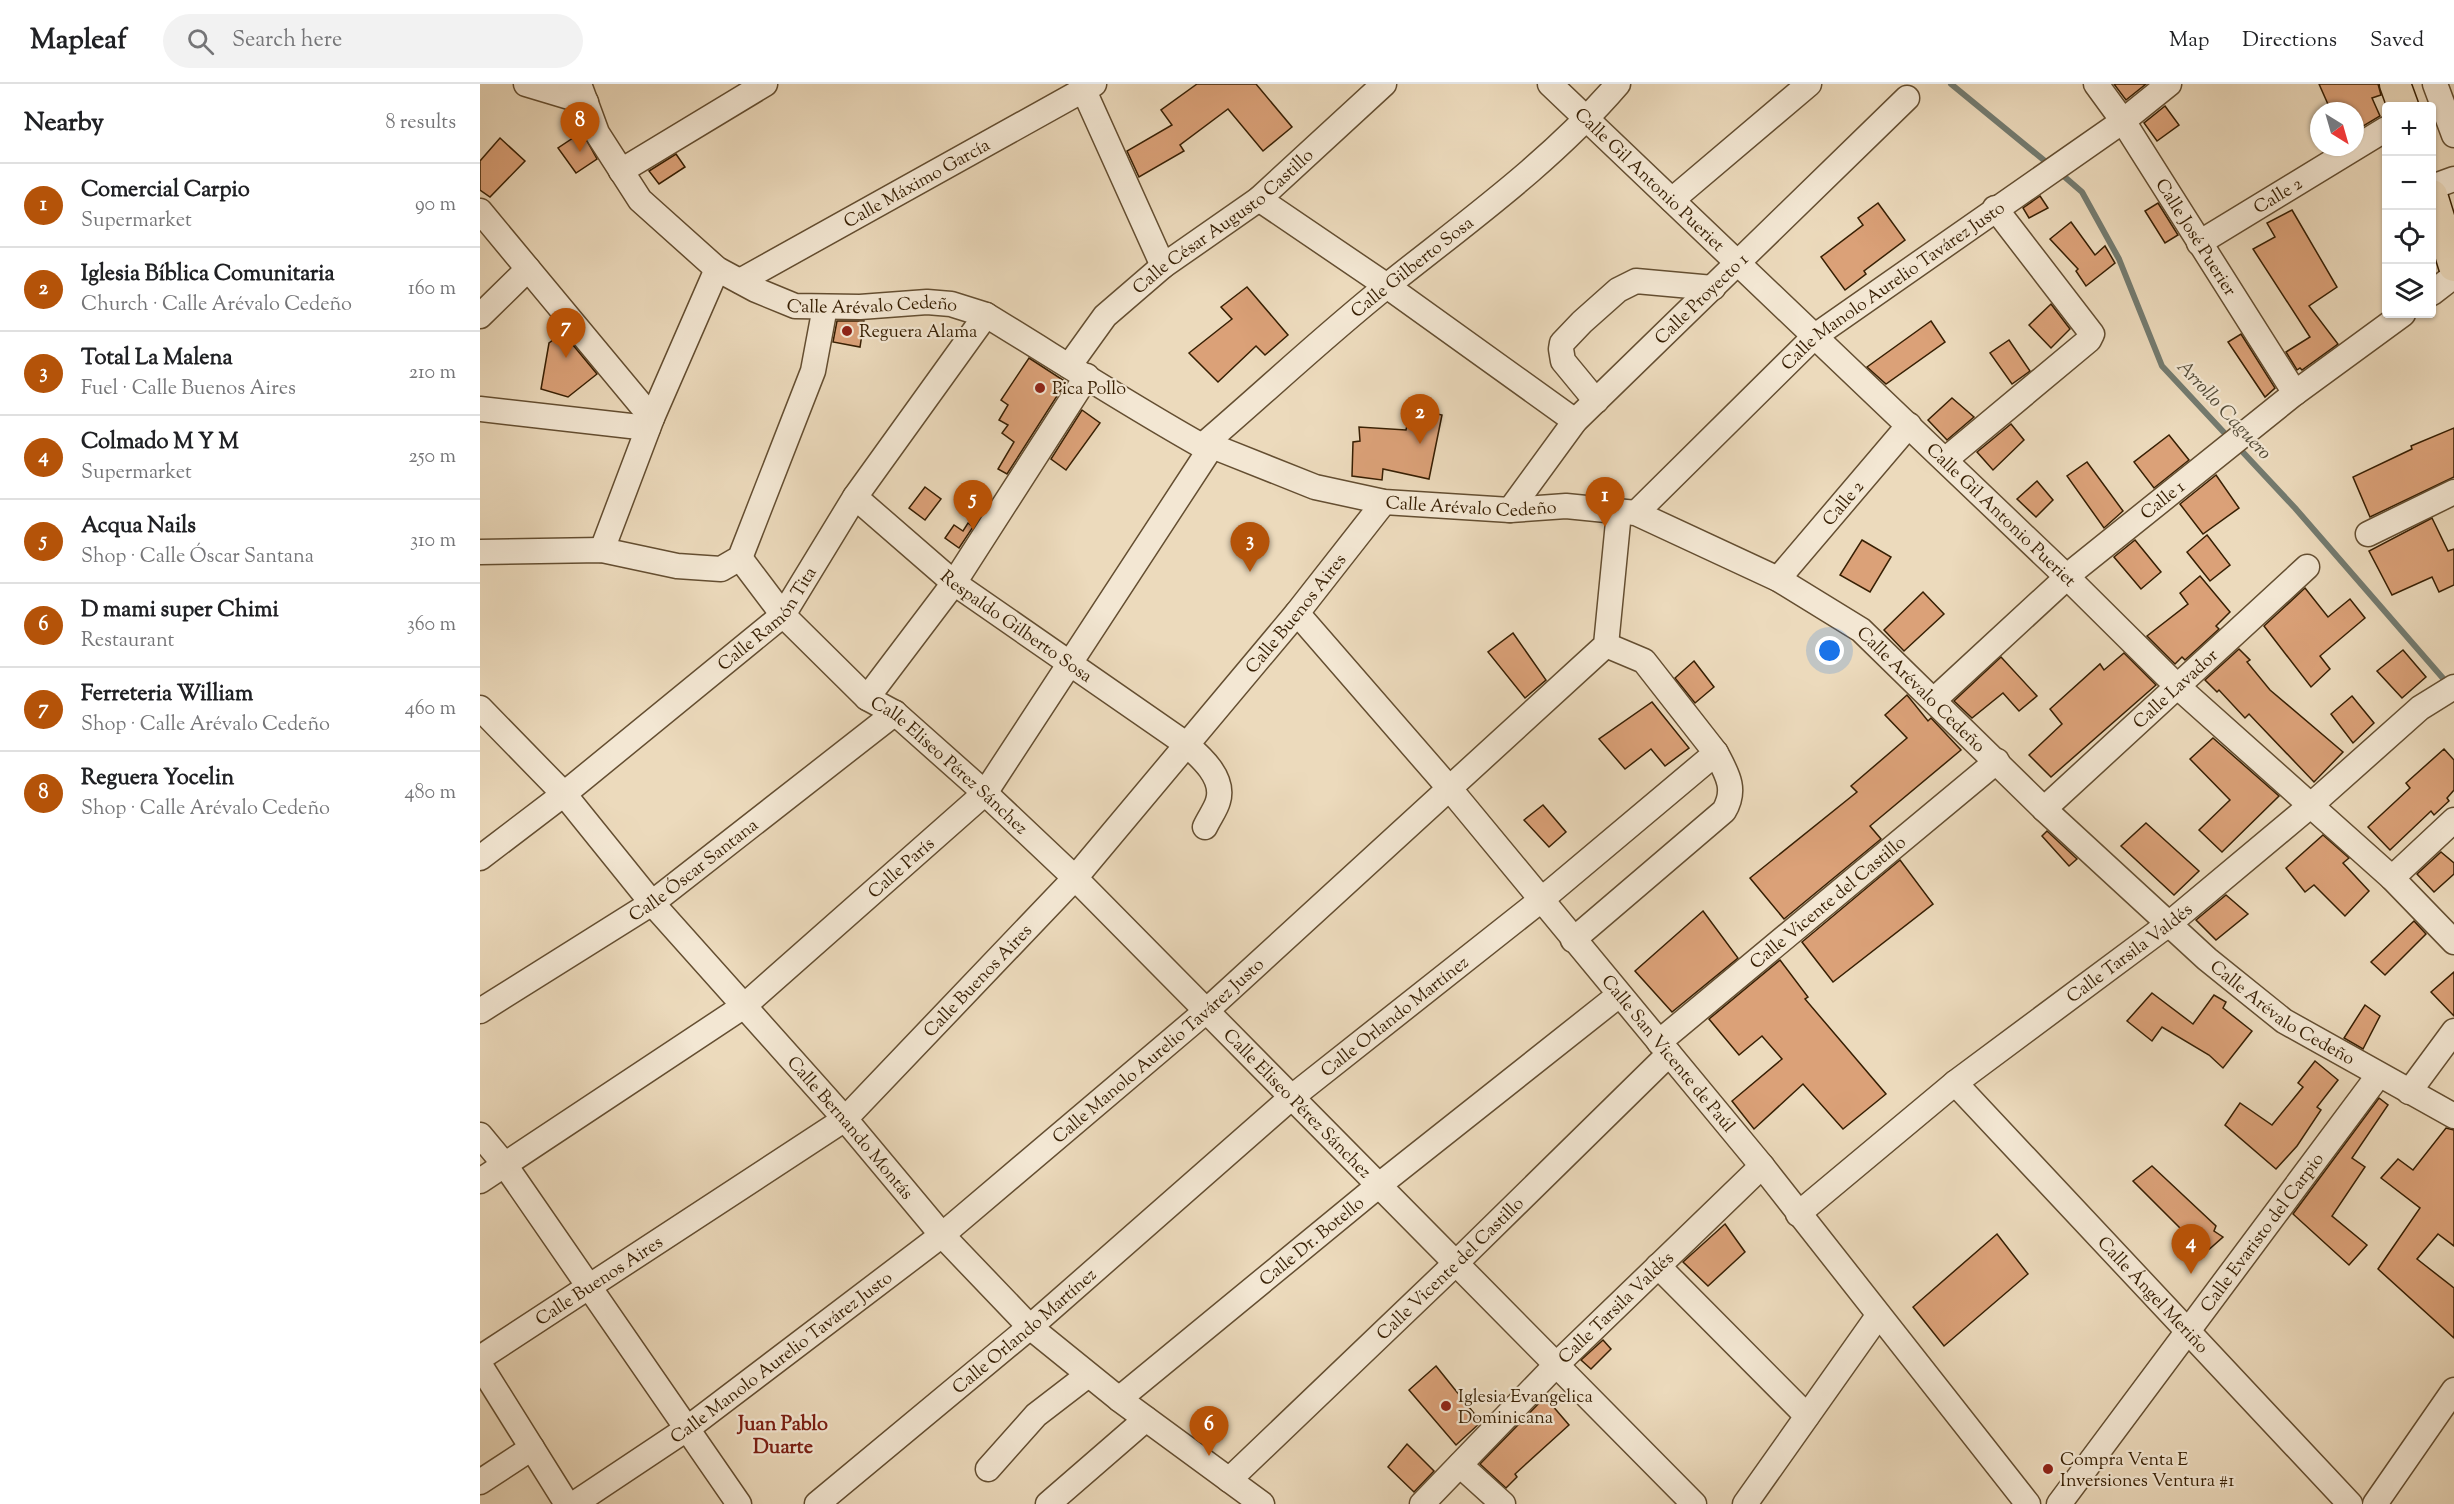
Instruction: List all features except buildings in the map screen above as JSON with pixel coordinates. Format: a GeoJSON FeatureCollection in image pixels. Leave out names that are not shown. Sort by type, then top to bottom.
{"type":"FeatureCollection","features":[{"type":"Feature","properties":{"kind":"main road"},"geometry":{"type":"LineString","coordinates":[[2395,84],[2402,102]]}},
{"type":"Feature","properties":{"kind":"main road"},"geometry":{"type":"LineString","coordinates":[[2436,208],[2454,266]]}},
{"type":"Feature","properties":{"kind":"street"},"geometry":{"type":"LineString","coordinates":[[525,84],[582,93]]}},
{"type":"Feature","properties":{"kind":"street"},"geometry":{"type":"LineString","coordinates":[[621,171],[765,84]]}},
{"type":"Feature","properties":{"kind":"street","name":"Calle César Augusto Castillo"},"geometry":{"type":"LineString","coordinates":[[1078,371],[1105,316],[1162,267],[1259,199],[1384,84]]}},
{"type":"Feature","properties":{"kind":"street","name":"Calle Gil Antonio Pueriet"},"geometry":{"type":"LineString","coordinates":[[1551,84],[1909,425],[2177,686],[2392,878],[2454,942]]}},
{"type":"Feature","properties":{"kind":"street","name":"Calle Gilberto Sosa"},"geometry":{"type":"LineString","coordinates":[[1207,446],[1387,286],[1482,214],[1587,120],[1617,84]]}},
{"type":"Feature","properties":{"kind":"street"},"geometry":{"type":"LineString","coordinates":[[1672,200],[1809,84]]}},
{"type":"Feature","properties":{"kind":"street","name":"Calle José Puerier"},"geometry":{"type":"LineString","coordinates":[[2096,84],[2123,120],[2295,393]]}},
{"type":"Feature","properties":{"kind":"street","name":"Calle Manolo Aurelio Tavárez Justo"},"geometry":{"type":"LineString","coordinates":[[1628,513],[1815,336],[2123,120],[2169,84]]}},
{"type":"Feature","properties":{"kind":"street"},"geometry":{"type":"LineString","coordinates":[[2435,84],[2454,135]]}},
{"type":"Feature","properties":{"kind":"street"},"geometry":{"type":"LineString","coordinates":[[1087,86],[1162,267]]}},
{"type":"Feature","properties":{"kind":"street","name":"Calle Máximo García"},"geometry":{"type":"LineString","coordinates":[[740,281],[1087,86]]}},
{"type":"Feature","properties":{"kind":"street","name":"Calle Arévalo Cedeño"},"geometry":{"type":"LineString","coordinates":[[582,93],[597,133],[640,200],[717,269],[795,306],[825,307],[927,302],[951,304],[986,315],[1078,371],[1123,402],[1207,446],[1315,487],[1384,502],[1510,510],[1566,506],[1628,513],[1778,579],[1861,630],[1997,760],[2044,809],[2207,959],[2284,1021],[2378,1076],[2454,1116]]}},
{"type":"Feature","properties":{"kind":"street","name":"Calle Proyecto 1"},"geometry":{"type":"LineString","coordinates":[[1510,510],[1575,421],[1739,264],[1907,98]]}},
{"type":"Feature","properties":{"kind":"street","name":"Calle 2"},"geometry":{"type":"LineString","coordinates":[[2199,243],[2382,131]]}},
{"type":"Feature","properties":{"kind":"street"},"geometry":{"type":"LineString","coordinates":[[2436,186],[2454,179]]}},
{"type":"Feature","properties":{"kind":"street"},"geometry":{"type":"LineString","coordinates":[[1259,199],[1387,286],[1575,421]]}},
{"type":"Feature","properties":{"kind":"street"},"geometry":{"type":"LineString","coordinates":[[1945,460],[2089,340],[2092,334],[1995,208]]}},
{"type":"Feature","properties":{"kind":"street"},"geometry":{"type":"LineString","coordinates":[[480,211],[650,423]]}},
{"type":"Feature","properties":{"kind":"street"},"geometry":{"type":"LineString","coordinates":[[480,316],[528,269]]}},
{"type":"Feature","properties":{"kind":"street"},"geometry":{"type":"LineString","coordinates":[[602,550],[650,423],[717,269]]}},
{"type":"Feature","properties":{"kind":"street"},"geometry":{"type":"LineString","coordinates":[[2436,290],[2454,276]]}},
{"type":"Feature","properties":{"kind":"street"},"geometry":{"type":"LineString","coordinates":[[1596,401],[1563,361],[1562,343],[1582,322],[1618,290],[1636,281],[1713,288]]}},
{"type":"Feature","properties":{"kind":"street"},"geometry":{"type":"LineString","coordinates":[[480,552],[602,550],[677,566],[721,569],[740,558],[813,371],[825,307]]}},
{"type":"Feature","properties":{"kind":"street","name":"Calle Ramón Tita"},"geometry":{"type":"LineString","coordinates":[[480,858],[564,794],[783,615],[855,497],[986,315]]}},
{"type":"Feature","properties":{"kind":"street","name":"Calle 1"},"geometry":{"type":"LineString","coordinates":[[1934,700],[2067,577],[2295,393],[2398,318]]}},
{"type":"Feature","properties":{"kind":"street"},"geometry":{"type":"LineString","coordinates":[[867,698],[954,583],[1078,371]]}},
{"type":"Feature","properties":{"kind":"street"},"geometry":{"type":"LineString","coordinates":[[480,409],[650,423]]}},
{"type":"Feature","properties":{"kind":"street","name":"Calle 2"},"geometry":{"type":"LineString","coordinates":[[1778,579],[1909,425]]}},
{"type":"Feature","properties":{"kind":"street","name":"Calle París"},"geometry":{"type":"LineString","coordinates":[[480,1181],[744,1006],[985,793],[1070,665],[1207,446]]}},
{"type":"Feature","properties":{"kind":"street"},"geometry":{"type":"LineString","coordinates":[[2368,534],[2454,492]]}},
{"type":"Feature","properties":{"kind":"street","name":"Respaldo Gilberto Sosa"},"geometry":{"type":"LineString","coordinates":[[855,497],[954,583],[1186,744],[1213,774],[1219,786],[1219,799],[1205,827]]}},
{"type":"Feature","properties":{"kind":"street","name":"Calle Buenos Aires"},"geometry":{"type":"LineString","coordinates":[[480,1358],[845,1119],[1075,878],[1297,613],[1384,502]]}},
{"type":"Feature","properties":{"kind":"street"},"geometry":{"type":"LineString","coordinates":[[1573,940],[1724,811],[1732,798],[1728,775],[1716,753],[1644,662],[1606,645],[1628,513]]}},
{"type":"Feature","properties":{"kind":"street","name":"Calle Eliseo Pérez Sánchez"},"geometry":{"type":"LineString","coordinates":[[740,558],[783,615],[867,698],[895,713],[985,793],[1075,878],[1694,1504]]}},
{"type":"Feature","properties":{"kind":"street","name":"Calle Lavador"},"geometry":{"type":"LineString","coordinates":[[2044,809],[2307,567]]}},
{"type":"Feature","properties":{"kind":"street","name":"Calle San Vicente de Paúl"},"geometry":{"type":"LineString","coordinates":[[1297,613],[1450,789],[1762,1166],[2028,1504]]}},
{"type":"Feature","properties":{"kind":"street","name":"Calle Manolo Aurelio Tavárez Justo"},"geometry":{"type":"LineString","coordinates":[[574,1504],[688,1428],[942,1235],[1205,1012],[1606,645]]}},
{"type":"Feature","properties":{"kind":"street","name":"Calle Tarsila Valdés"},"geometry":{"type":"LineString","coordinates":[[1798,1214],[1955,1083],[2170,923],[2310,806],[2420,708],[2447,691]]}},
{"type":"Feature","properties":{"kind":"street","name":"Calle Bernando Montás"},"geometry":{"type":"LineString","coordinates":[[480,708],[564,794],[652,903],[845,1119],[942,1235],[1029,1327],[1119,1399],[1262,1504]]}},
{"type":"Feature","properties":{"kind":"street","name":"Calle Óscar Santana"},"geometry":{"type":"LineString","coordinates":[[480,1011],[652,903],[895,713]]}},
{"type":"Feature","properties":{"kind":"street","name":"Calle Orlando Martínez"},"geometry":{"type":"LineString","coordinates":[[817,1504],[1029,1327],[1292,1097],[1540,900],[1716,753]]}},
{"type":"Feature","properties":{"kind":"street","name":"Calle Vicente del Castillo"},"geometry":{"type":"LineString","coordinates":[[1229,1480],[1457,1262],[1664,1048],[1997,760]]}},
{"type":"Feature","properties":{"kind":"street"},"geometry":{"type":"LineString","coordinates":[[2392,878],[2454,820]]}},
{"type":"Feature","properties":{"kind":"street","name":"Calle Dr. Botello"},"geometry":{"type":"LineString","coordinates":[[1119,1399],[1378,1186],[1619,995]]}},
{"type":"Feature","properties":{"kind":"street"},"geometry":{"type":"LineString","coordinates":[[2409,1092],[2454,1031]]}},
{"type":"Feature","properties":{"kind":"street","name":"Calle Evaristo del Carpio"},"geometry":{"type":"LineString","coordinates":[[2059,1504],[2378,1076]]}},
{"type":"Feature","properties":{"kind":"street","name":"Calle Ángel Meriño"},"geometry":{"type":"LineString","coordinates":[[1955,1083],[2350,1504]]}},
{"type":"Feature","properties":{"kind":"street"},"geometry":{"type":"LineString","coordinates":[[480,1135],[505,1165],[591,1287],[739,1504]]}},
{"type":"Feature","properties":{"kind":"street","name":"Calle Tarsila Valdés"},"geometry":{"type":"LineString","coordinates":[[1422,1504],[1556,1365],[1762,1166]]}},
{"type":"Feature","properties":{"kind":"street"},"geometry":{"type":"LineString","coordinates":[[1658,1266],[1808,1416]]}},
{"type":"Feature","properties":{"kind":"street"},"geometry":{"type":"LineString","coordinates":[[1745,1504],[1878,1316]]}},
{"type":"Feature","properties":{"kind":"street"},"geometry":{"type":"LineString","coordinates":[[480,1365],[567,1504]]}},
{"type":"Feature","properties":{"kind":"street"},"geometry":{"type":"LineString","coordinates":[[988,1469],[1036,1415],[1088,1375]]}},
{"type":"Feature","properties":{"kind":"street"},"geometry":{"type":"LineString","coordinates":[[2375,1504],[2454,1390]]}},
{"type":"Feature","properties":{"kind":"street"},"geometry":{"type":"LineString","coordinates":[[1048,1504],[1146,1419]]}},
{"type":"Feature","properties":{"kind":"street"},"geometry":{"type":"LineString","coordinates":[[480,1482],[531,1448]]}},
{"type":"Feature","properties":{"kind":"street"},"geometry":{"type":"LineString","coordinates":[[1460,1465],[1503,1504]]}},
{"type":"Feature","properties":{"kind":"waterway","name":"Arrollo Caguero"},"geometry":{"type":"LineString","coordinates":[[1951,84],[2051,166]]}},
{"type":"Feature","properties":{"kind":"waterway","name":"Arrollo Caguero"},"geometry":{"type":"LineString","coordinates":[[2059,172],[2082,192],[2119,259],[2162,366],[2231,440]]}},
{"type":"Feature","properties":{"kind":"waterway","name":"Arrollo Caguero"},"geometry":{"type":"LineString","coordinates":[[2238,447],[2295,508],[2448,684]]}},
{"type":"Feature","properties":{"kind":"place","name":"Reguera Yocelin"},"geometry":{"type":"Point","coordinates":[580,152]}},
{"type":"Feature","properties":{"kind":"place","name":"Reguera Alama"},"geometry":{"type":"Point","coordinates":[847,331]}},
{"type":"Feature","properties":{"kind":"place","name":"Ferreteria William"},"geometry":{"type":"Point","coordinates":[566,358]}},
{"type":"Feature","properties":{"kind":"place","name":"Pica Pollo"},"geometry":{"type":"Point","coordinates":[1040,388]}},
{"type":"Feature","properties":{"kind":"place","name":"Iglesia Bíblica Comunitaria"},"geometry":{"type":"Point","coordinates":[1420,444]}},
{"type":"Feature","properties":{"kind":"place","name":"Comercial Carpio"},"geometry":{"type":"Point","coordinates":[1605,527]}},
{"type":"Feature","properties":{"kind":"place","name":"Acqua Nails"},"geometry":{"type":"Point","coordinates":[973,530]}},
{"type":"Feature","properties":{"kind":"place","name":"Total La Malena"},"geometry":{"type":"Point","coordinates":[1250,572]}},
{"type":"Feature","properties":{"kind":"place","name":"Colmado M Y M"},"geometry":{"type":"Point","coordinates":[2191,1274]}},
{"type":"Feature","properties":{"kind":"place","name":"Iglesia Evangelica Dominicana"},"geometry":{"type":"Point","coordinates":[1446,1406]}},
{"type":"Feature","properties":{"kind":"place","name":"D mami super Chimi"},"geometry":{"type":"Point","coordinates":[1209,1456]}},
{"type":"Feature","properties":{"kind":"place","name":"Compra Venta E Inversiones Ventura #1"},"geometry":{"type":"Point","coordinates":[2048,1469]}},
{"type":"Feature","properties":{"kind":"district","name":"Juan Pablo Duarte"},"geometry":{"type":"Point","coordinates":[783,1434]}}]}
